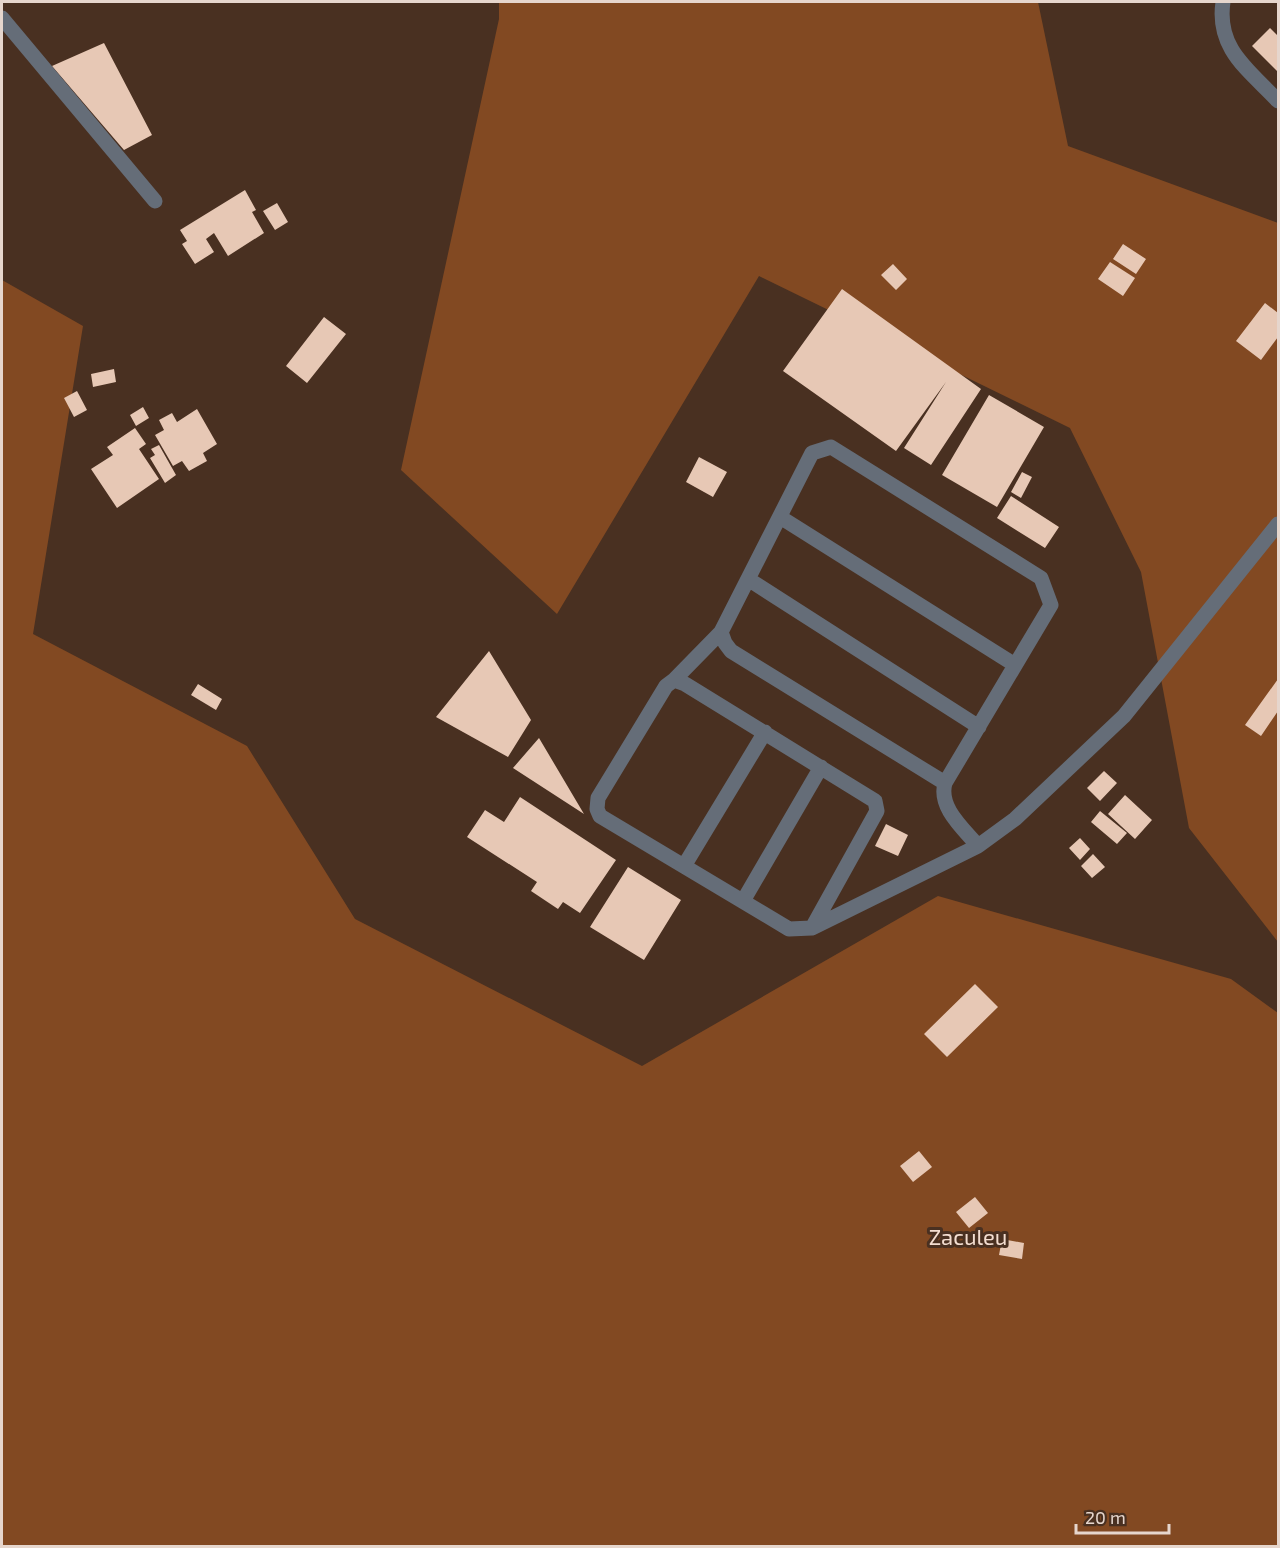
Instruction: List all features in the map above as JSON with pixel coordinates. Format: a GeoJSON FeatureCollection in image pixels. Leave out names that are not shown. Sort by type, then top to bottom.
{"type":"FeatureCollection","features":[{"type":"Feature","properties":{"kind":"street"},"geometry":{"type":"LineString","coordinates":[[1223,2],[1220,19],[1229,50],[1278,101]]}},
{"type":"Feature","properties":{"kind":"street"},"geometry":{"type":"LineString","coordinates":[[2,18],[155,201]]}},
{"type":"Feature","properties":{"kind":"street"},"geometry":{"type":"LineString","coordinates":[[978,846],[946,807],[942,794],[945,783],[1051,605],[1041,578],[831,447],[812,453],[721,632],[666,686],[598,798],[597,809],[600,816],[789,928],[812,928],[978,846],[1015,819],[1124,716],[1278,524]]}},
{"type":"Feature","properties":{"kind":"street"},"geometry":{"type":"LineString","coordinates":[[780,517],[1015,665]]}},
{"type":"Feature","properties":{"kind":"street"},"geometry":{"type":"LineString","coordinates":[[748,579],[979,727]]}},
{"type":"Feature","properties":{"kind":"street"},"geometry":{"type":"LineString","coordinates":[[721,632],[731,651],[945,783]]}},
{"type":"Feature","properties":{"kind":"street"},"geometry":{"type":"LineString","coordinates":[[674,680],[765,732],[875,801],[877,811],[812,928]]}},
{"type":"Feature","properties":{"kind":"street"},"geometry":{"type":"LineString","coordinates":[[684,866],[765,732]]}},
{"type":"Feature","properties":{"kind":"street"},"geometry":{"type":"LineString","coordinates":[[743,901],[821,767]]}},
{"type":"Feature","properties":{"kind":"green space"},"geometry":{"type":"Polygon","coordinates":[[[499,2],[1038,2],[1068,146],[1278,223],[1278,942],[1189,828],[1141,572],[1070,428],[759,276],[557,614],[401,470],[499,19],[499,2]]]}},
{"type":"Feature","properties":{"kind":"green space","name":"Zaculeu"},"geometry":{"type":"Polygon","coordinates":[[[2,280],[83,326],[33,634],[247,746],[355,919],[642,1066],[938,896],[1231,979],[1278,1013],[1278,1546],[2,1546],[2,280]]]}},
{"type":"Feature","properties":{"kind":"building"},"geometry":{"type":"Polygon","coordinates":[[[1270,28],[1278,36],[1278,72],[1252,46],[1270,28]]]}},
{"type":"Feature","properties":{"kind":"building"},"geometry":{"type":"Polygon","coordinates":[[[104,43],[152,135],[124,150],[52,66],[104,43]]]}},
{"type":"Feature","properties":{"kind":"building"},"geometry":{"type":"Polygon","coordinates":[[[245,190],[256,210],[252,212],[264,233],[228,256],[214,233],[206,239],[214,252],[195,264],[182,244],[187,241],[180,230],[245,190]]]}},
{"type":"Feature","properties":{"kind":"building"},"geometry":{"type":"Polygon","coordinates":[[[277,203],[288,222],[275,230],[263,211],[277,203]]]}},
{"type":"Feature","properties":{"kind":"building"},"geometry":{"type":"Polygon","coordinates":[[[1123,244],[1146,259],[1136,274],[1113,259],[1123,244]]]}},
{"type":"Feature","properties":{"kind":"building"},"geometry":{"type":"Polygon","coordinates":[[[1110,262],[1135,278],[1123,296],[1098,279],[1110,262]]]}},
{"type":"Feature","properties":{"kind":"building"},"geometry":{"type":"Polygon","coordinates":[[[893,264],[907,279],[896,290],[881,275],[893,264]]]}},
{"type":"Feature","properties":{"kind":"building"},"geometry":{"type":"Polygon","coordinates":[[[842,289],[981,389],[931,465],[904,448],[946,382],[896,451],[783,371],[842,289]]]}},
{"type":"Feature","properties":{"kind":"building"},"geometry":{"type":"Polygon","coordinates":[[[1265,303],[1278,313],[1278,337],[1261,360],[1236,341],[1265,303]]]}},
{"type":"Feature","properties":{"kind":"building"},"geometry":{"type":"Polygon","coordinates":[[[324,317],[346,334],[307,383],[286,366],[324,317]]]}},
{"type":"Feature","properties":{"kind":"building"},"geometry":{"type":"Polygon","coordinates":[[[114,369],[116,382],[93,387],[91,374],[114,369]]]}},
{"type":"Feature","properties":{"kind":"building"},"geometry":{"type":"Polygon","coordinates":[[[77,391],[87,410],[74,417],[64,398],[77,391]]]}},
{"type":"Feature","properties":{"kind":"building"},"geometry":{"type":"Polygon","coordinates":[[[989,395],[1044,427],[997,507],[942,475],[989,395]]]}},
{"type":"Feature","properties":{"kind":"building"},"geometry":{"type":"Polygon","coordinates":[[[143,407],[149,418],[136,426],[130,415],[143,407]]]}},
{"type":"Feature","properties":{"kind":"building"},"geometry":{"type":"Polygon","coordinates":[[[197,409],[217,444],[203,453],[207,461],[189,471],[182,461],[173,466],[155,435],[164,430],[159,420],[172,413],[177,422],[197,409]]]}},
{"type":"Feature","properties":{"kind":"building"},"geometry":{"type":"Polygon","coordinates":[[[135,428],[146,444],[139,449],[159,479],[117,508],[91,469],[113,455],[107,447],[135,428]]]}},
{"type":"Feature","properties":{"kind":"building"},"geometry":{"type":"Polygon","coordinates":[[[159,445],[176,475],[165,483],[150,458],[155,455],[151,449],[159,445]]]}},
{"type":"Feature","properties":{"kind":"building"},"geometry":{"type":"Polygon","coordinates":[[[699,457],[727,472],[713,497],[686,482],[699,457]]]}},
{"type":"Feature","properties":{"kind":"building"},"geometry":{"type":"Polygon","coordinates":[[[1022,472],[1032,477],[1021,498],[1011,492],[1022,472]]]}},
{"type":"Feature","properties":{"kind":"building"},"geometry":{"type":"Polygon","coordinates":[[[1011,496],[1059,527],[1045,548],[997,518],[1011,496]]]}},
{"type":"Feature","properties":{"kind":"building"},"geometry":{"type":"Polygon","coordinates":[[[489,651],[531,720],[508,757],[436,717],[489,651]]]}},
{"type":"Feature","properties":{"kind":"building"},"geometry":{"type":"Polygon","coordinates":[[[1278,679],[1278,711],[1261,736],[1245,725],[1278,679]]]}},
{"type":"Feature","properties":{"kind":"building"},"geometry":{"type":"Polygon","coordinates":[[[198,684],[222,699],[216,710],[191,695],[198,684]]]}},
{"type":"Feature","properties":{"kind":"building"},"geometry":{"type":"Polygon","coordinates":[[[539,738],[584,814],[513,768],[539,738]]]}},
{"type":"Feature","properties":{"kind":"building"},"geometry":{"type":"Polygon","coordinates":[[[1104,771],[1117,783],[1100,801],[1087,788],[1104,771]]]}},
{"type":"Feature","properties":{"kind":"building"},"geometry":{"type":"Polygon","coordinates":[[[1125,795],[1152,820],[1135,839],[1108,814],[1125,795]]]}},
{"type":"Feature","properties":{"kind":"building"},"geometry":{"type":"Polygon","coordinates":[[[520,797],[616,860],[580,913],[563,902],[558,909],[531,891],[537,882],[467,837],[485,810],[504,822],[520,797]]]}},
{"type":"Feature","properties":{"kind":"building"},"geometry":{"type":"Polygon","coordinates":[[[1100,811],[1127,833],[1117,844],[1091,822],[1100,811]]]}},
{"type":"Feature","properties":{"kind":"building"},"geometry":{"type":"Polygon","coordinates":[[[886,824],[908,835],[898,856],[875,846],[886,824]]]}},
{"type":"Feature","properties":{"kind":"building"},"geometry":{"type":"Polygon","coordinates":[[[1080,838],[1090,849],[1080,860],[1069,848],[1080,838]]]}},
{"type":"Feature","properties":{"kind":"building"},"geometry":{"type":"Polygon","coordinates":[[[1093,854],[1105,867],[1092,878],[1081,866],[1093,854]]]}},
{"type":"Feature","properties":{"kind":"building"},"geometry":{"type":"Polygon","coordinates":[[[628,867],[681,900],[644,960],[590,927],[628,867]]]}},
{"type":"Feature","properties":{"kind":"building"},"geometry":{"type":"Polygon","coordinates":[[[975,984],[998,1007],[947,1057],[924,1034],[975,984]]]}},
{"type":"Feature","properties":{"kind":"building"},"geometry":{"type":"Polygon","coordinates":[[[919,1151],[932,1167],[913,1182],[900,1166],[919,1151]]]}},
{"type":"Feature","properties":{"kind":"building"},"geometry":{"type":"Polygon","coordinates":[[[975,1197],[988,1213],[969,1228],[956,1212],[975,1197]]]}},
{"type":"Feature","properties":{"kind":"building"},"geometry":{"type":"Polygon","coordinates":[[[1002,1239],[1024,1243],[1022,1259],[999,1255],[1002,1239]]]}}]}
